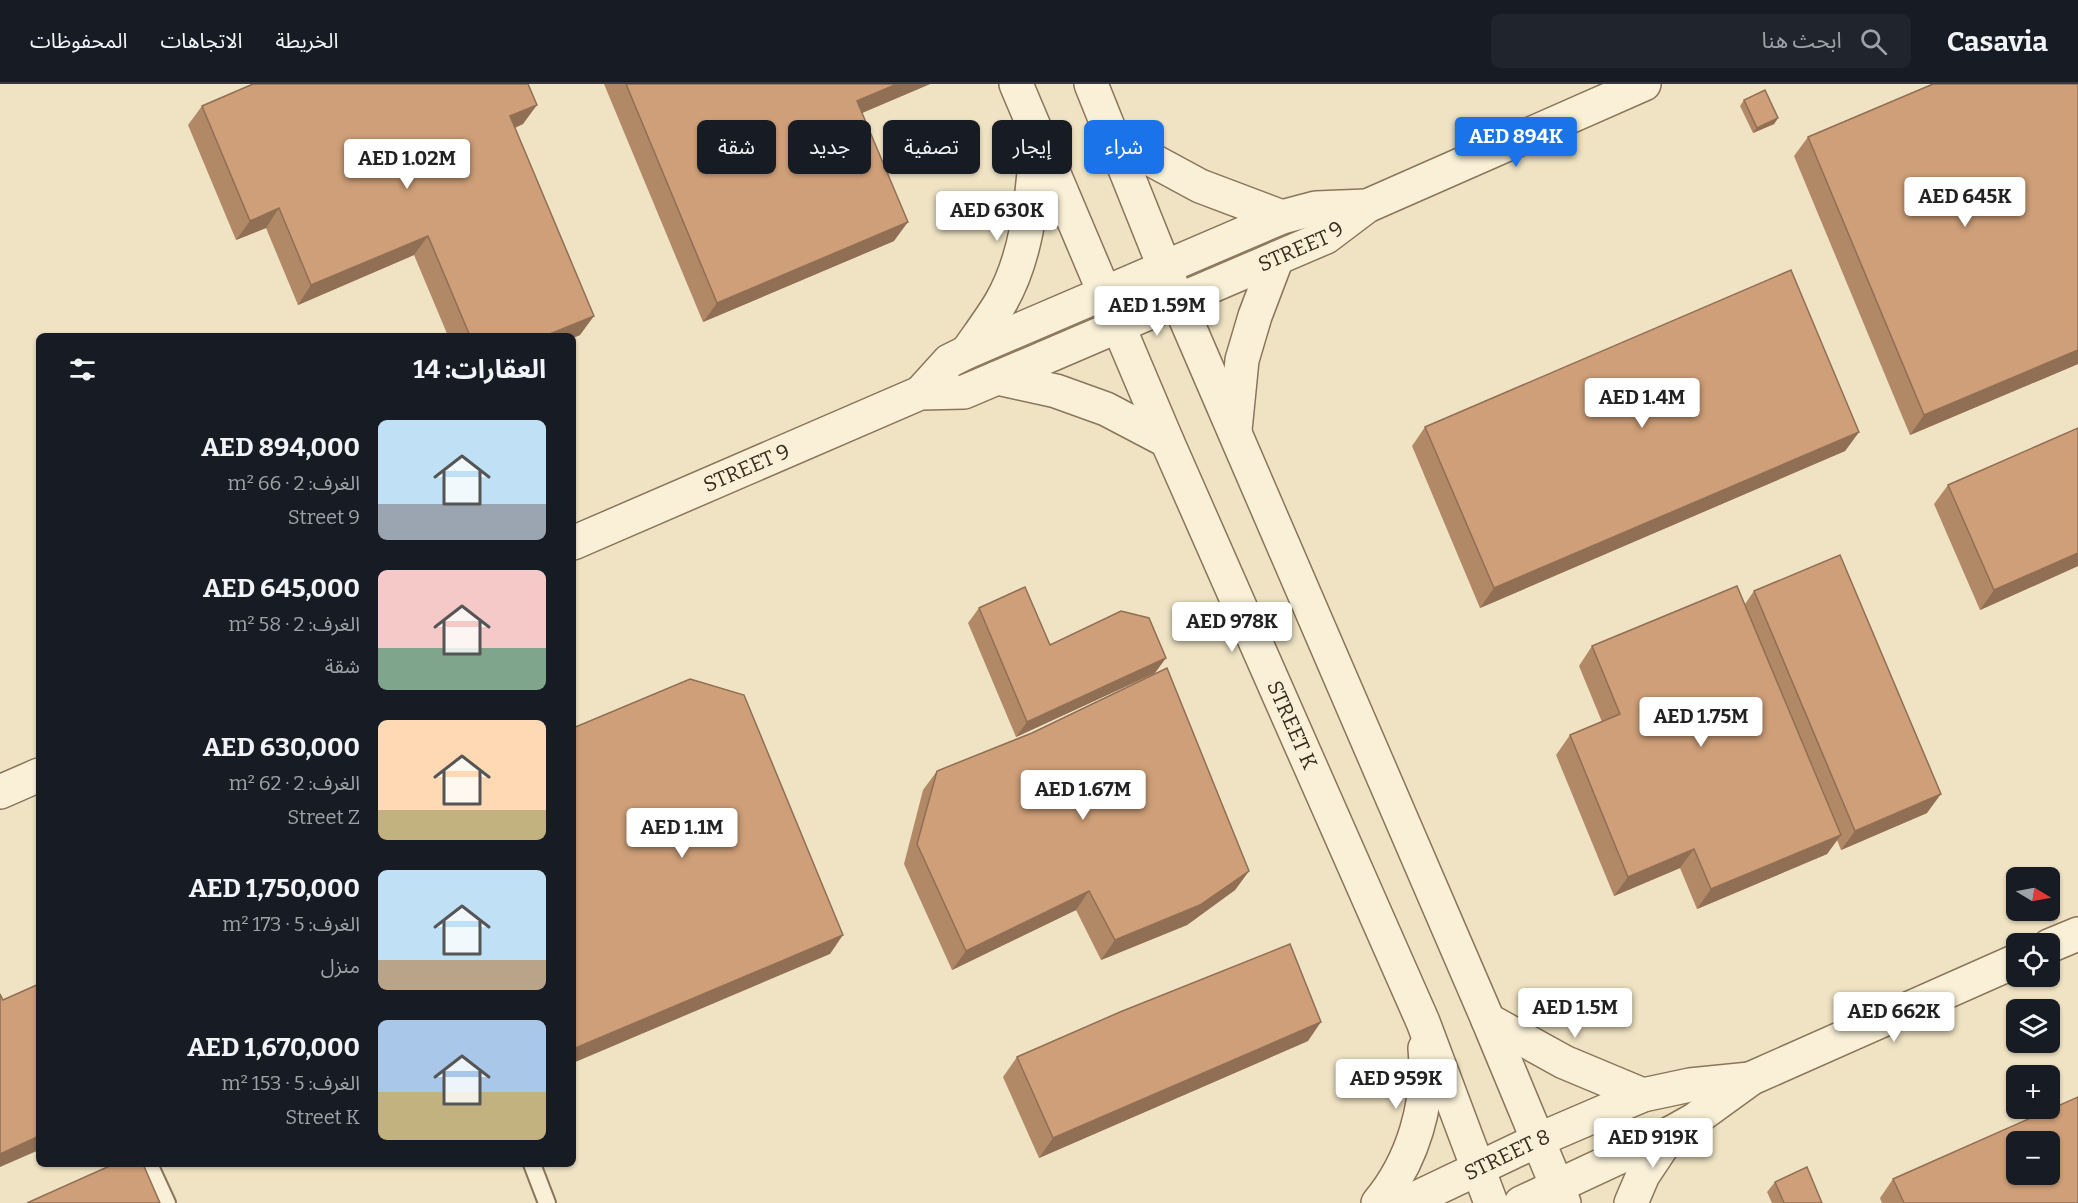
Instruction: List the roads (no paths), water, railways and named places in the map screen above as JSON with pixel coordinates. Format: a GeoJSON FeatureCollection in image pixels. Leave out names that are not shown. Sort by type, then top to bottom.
{"type":"FeatureCollection","features":[{"type":"Feature","properties":{"kind":"street","name":"STREET K"},"geometry":{"type":"LineString","coordinates":[[1016,84],[1031,120]]}},
{"type":"Feature","properties":{"kind":"street"},"geometry":{"type":"LineString","coordinates":[[1091,84],[1105,120]]}},
{"type":"Feature","properties":{"kind":"street","name":"STREET 9"},"geometry":{"type":"LineString","coordinates":[[576,542],[920,393],[964,392],[1178,301],[1326,237],[1367,206],[1644,84]]}},
{"type":"Feature","properties":{"kind":"street","name":"STREET 9"},"geometry":{"type":"LineString","coordinates":[[1164,167],[1200,186],[1282,217]]}},
{"type":"Feature","properties":{"kind":"street"},"geometry":{"type":"LineString","coordinates":[[966,352],[1001,301],[1018,264],[1031,210],[1034,174]]}},
{"type":"Feature","properties":{"kind":"street","name":"STREET K"},"geometry":{"type":"LineString","coordinates":[[1054,174],[1167,441],[1423,1023],[1491,1203]]}},
{"type":"Feature","properties":{"kind":"street"},"geometry":{"type":"LineString","coordinates":[[1127,174],[1178,301],[1488,1020],[1560,1194]]}},
{"type":"Feature","properties":{"kind":"street","name":"STREET 9"},"geometry":{"type":"LineString","coordinates":[[920,393],[949,361],[966,352],[1282,217],[1316,208],[1367,206]]}},
{"type":"Feature","properties":{"kind":"street"},"geometry":{"type":"LineString","coordinates":[[1235,432],[1242,360],[1255,316],[1277,258]]}},
{"type":"Feature","properties":{"kind":"street"},"geometry":{"type":"LineString","coordinates":[[997,378],[1056,391],[1106,409],[1167,441]]}},
{"type":"Feature","properties":{"kind":"street"},"geometry":{"type":"LineString","coordinates":[[0,792],[36,776]]}},
{"type":"Feature","properties":{"kind":"street"},"geometry":{"type":"LineString","coordinates":[[2060,941],[2078,934]]}},
{"type":"Feature","properties":{"kind":"street","name":"STREET 8"},"geometry":{"type":"LineString","coordinates":[[1521,1203],[1560,1194],[1694,1120],[1752,1078],[2006,965]]}},
{"type":"Feature","properties":{"kind":"street"},"geometry":{"type":"LineString","coordinates":[[1488,1020],[1564,1062],[1643,1095]]}},
{"type":"Feature","properties":{"kind":"street"},"geometry":{"type":"LineString","coordinates":[[1378,1203],[1387,1192],[1408,1154],[1422,1111],[1427,1067],[1423,1023]]}},
{"type":"Feature","properties":{"kind":"street","name":"STREET 8"},"geometry":{"type":"LineString","coordinates":[[1406,1203],[1538,1140],[1643,1095],[1690,1085],[1752,1078]]}},
{"type":"Feature","properties":{"kind":"street"},"geometry":{"type":"LineString","coordinates":[[1631,1203],[1643,1174],[1671,1133]]}},
{"type":"Feature","properties":{"kind":"lane"},"geometry":{"type":"LineString","coordinates":[[150,1167],[167,1203]]}},
{"type":"Feature","properties":{"kind":"lane"},"geometry":{"type":"LineString","coordinates":[[533,1167],[547,1203]]}}]}
